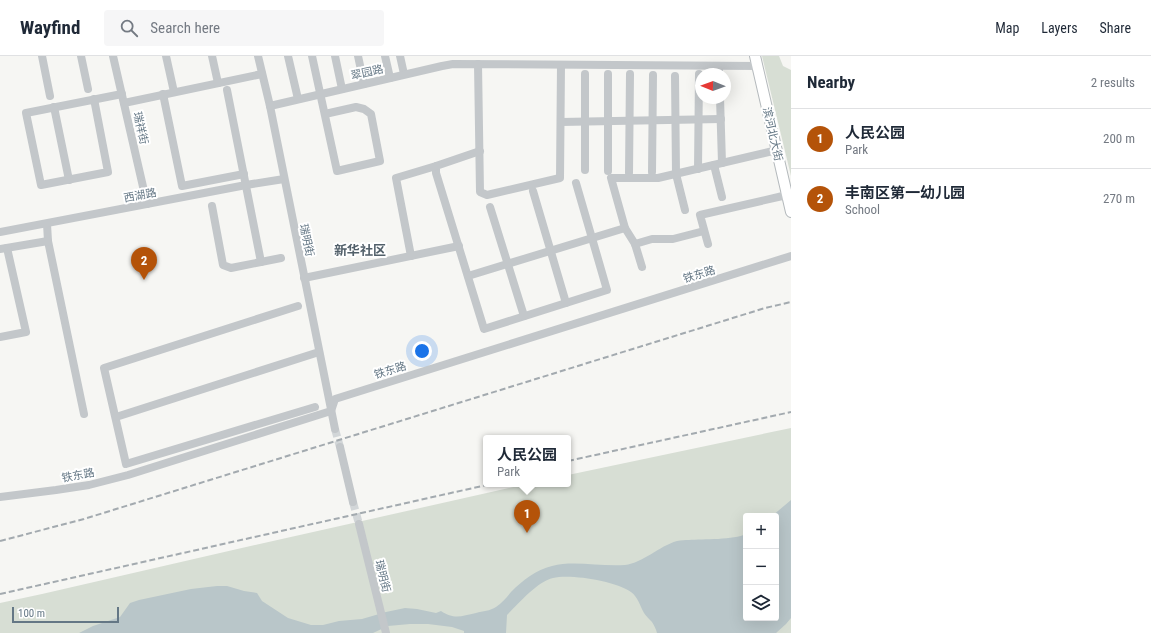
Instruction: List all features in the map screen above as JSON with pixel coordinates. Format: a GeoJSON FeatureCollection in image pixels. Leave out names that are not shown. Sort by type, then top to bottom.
{"type":"FeatureCollection","features":[{"type":"Feature","properties":{"kind":"main road","name":"滨河北大街"},"geometry":{"type":"LineString","coordinates":[[756,61],[791,212]]}},
{"type":"Feature","properties":{"kind":"street"},"geometry":{"type":"LineString","coordinates":[[42,56],[50,96]]}},
{"type":"Feature","properties":{"kind":"street"},"geometry":{"type":"LineString","coordinates":[[81,56],[88,89]]}},
{"type":"Feature","properties":{"kind":"street","name":"瑞祥街"},"geometry":{"type":"LineString","coordinates":[[113,56],[147,204]]}},
{"type":"Feature","properties":{"kind":"street"},"geometry":{"type":"LineString","coordinates":[[166,56],[174,92]]}},
{"type":"Feature","properties":{"kind":"street"},"geometry":{"type":"LineString","coordinates":[[212,56],[218,83]]}},
{"type":"Feature","properties":{"kind":"street","name":"瑞明街"},"geometry":{"type":"LineString","coordinates":[[258,56],[270,106],[335,429]]}},
{"type":"Feature","properties":{"kind":"street"},"geometry":{"type":"LineString","coordinates":[[288,56],[298,99]]}},
{"type":"Feature","properties":{"kind":"street"},"geometry":{"type":"LineString","coordinates":[[312,56],[336,171],[380,161],[371,114],[364,109],[356,107],[325,114]]}},
{"type":"Feature","properties":{"kind":"street"},"geometry":{"type":"LineString","coordinates":[[335,56],[342,89]]}},
{"type":"Feature","properties":{"kind":"street"},"geometry":{"type":"LineString","coordinates":[[358,56],[364,84]]}},
{"type":"Feature","properties":{"kind":"street"},"geometry":{"type":"LineString","coordinates":[[385,56],[390,78]]}},
{"type":"Feature","properties":{"kind":"street"},"geometry":{"type":"LineString","coordinates":[[400,56],[404,74]]}},
{"type":"Feature","properties":{"kind":"street","name":"翠园路"},"geometry":{"type":"LineString","coordinates":[[727,68],[756,61]]}},
{"type":"Feature","properties":{"kind":"street","name":"翠园路"},"geometry":{"type":"LineString","coordinates":[[270,106],[404,74],[442,66],[462,64],[561,65],[695,69]]}},
{"type":"Feature","properties":{"kind":"street"},"geometry":{"type":"LineString","coordinates":[[478,64],[480,192],[487,195],[560,178],[561,65]]}},
{"type":"Feature","properties":{"kind":"street"},"geometry":{"type":"LineString","coordinates":[[124,103],[262,74]]}},
{"type":"Feature","properties":{"kind":"street"},"geometry":{"type":"LineString","coordinates":[[585,74],[585,170]]}},
{"type":"Feature","properties":{"kind":"street"},"geometry":{"type":"LineString","coordinates":[[608,74],[608,171]]}},
{"type":"Feature","properties":{"kind":"street"},"geometry":{"type":"LineString","coordinates":[[629,172],[630,74]]}},
{"type":"Feature","properties":{"kind":"street"},"geometry":{"type":"LineString","coordinates":[[652,75],[652,172]]}},
{"type":"Feature","properties":{"kind":"street"},"geometry":{"type":"LineString","coordinates":[[674,76],[676,174],[685,210]]}},
{"type":"Feature","properties":{"kind":"street"},"geometry":{"type":"LineString","coordinates":[[227,90],[261,262]]}},
{"type":"Feature","properties":{"kind":"street"},"geometry":{"type":"LineString","coordinates":[[94,98],[108,172],[41,185],[26,112],[94,98],[122,94]]}},
{"type":"Feature","properties":{"kind":"street"},"geometry":{"type":"LineString","coordinates":[[162,94],[182,186],[244,174]]}},
{"type":"Feature","properties":{"kind":"street"},"geometry":{"type":"LineString","coordinates":[[698,104],[698,169]]}},
{"type":"Feature","properties":{"kind":"street"},"geometry":{"type":"LineString","coordinates":[[720,104],[721,119],[718,164],[722,197]]}},
{"type":"Feature","properties":{"kind":"street"},"geometry":{"type":"LineString","coordinates":[[54,107],[69,180]]}},
{"type":"Feature","properties":{"kind":"street"},"geometry":{"type":"LineString","coordinates":[[561,122],[721,119]]}},
{"type":"Feature","properties":{"kind":"street"},"geometry":{"type":"LineString","coordinates":[[642,267],[635,244],[625,228],[611,178],[658,178],[777,150]]}},
{"type":"Feature","properties":{"kind":"street"},"geometry":{"type":"LineString","coordinates":[[411,256],[396,178],[480,151]]}},
{"type":"Feature","properties":{"kind":"street"},"geometry":{"type":"LineString","coordinates":[[436,166],[436,173],[484,329],[607,290],[576,183]]}},
{"type":"Feature","properties":{"kind":"street","name":"西湖路"},"geometry":{"type":"LineString","coordinates":[[0,232],[284,179]]}},
{"type":"Feature","properties":{"kind":"street"},"geometry":{"type":"LineString","coordinates":[[533,191],[566,303]]}},
{"type":"Feature","properties":{"kind":"street"},"geometry":{"type":"LineString","coordinates":[[708,244],[700,215],[787,195]]}},
{"type":"Feature","properties":{"kind":"street"},"geometry":{"type":"LineString","coordinates":[[212,206],[223,265],[231,268],[281,258]]}},
{"type":"Feature","properties":{"kind":"street"},"geometry":{"type":"LineString","coordinates":[[490,207],[524,316]]}},
{"type":"Feature","properties":{"kind":"street"},"geometry":{"type":"LineString","coordinates":[[46,224],[48,241],[84,414]]}},
{"type":"Feature","properties":{"kind":"street"},"geometry":{"type":"LineString","coordinates":[[468,276],[625,228]]}},
{"type":"Feature","properties":{"kind":"street"},"geometry":{"type":"LineString","coordinates":[[635,244],[652,239],[673,239],[704,231]]}},
{"type":"Feature","properties":{"kind":"street"},"geometry":{"type":"LineString","coordinates":[[0,337],[26,332],[4,249],[48,241]]}},
{"type":"Feature","properties":{"kind":"street"},"geometry":{"type":"LineString","coordinates":[[304,278],[459,246]]}},
{"type":"Feature","properties":{"kind":"street","name":"铁东路"},"geometry":{"type":"LineString","coordinates":[[0,497],[56,490],[128,475],[331,411],[335,398],[791,256]]}},
{"type":"Feature","properties":{"kind":"street"},"geometry":{"type":"LineString","coordinates":[[298,306],[104,368],[126,464],[315,407]]}},
{"type":"Feature","properties":{"kind":"street"},"geometry":{"type":"LineString","coordinates":[[116,417],[319,352]]}},
{"type":"Feature","properties":{"kind":"street"},"geometry":{"type":"LineString","coordinates":[[340,448],[353,502]]}},
{"type":"Feature","properties":{"kind":"street","name":"瑞明街"},"geometry":{"type":"LineString","coordinates":[[359,524],[386,633]]}},
{"type":"Feature","properties":{"kind":"shaded area"},"geometry":{"type":"Polygon","coordinates":[[[762,56],[779,56],[783,66],[791,70],[791,176],[762,56]]]}},
{"type":"Feature","properties":{"kind":"shaded area"},"geometry":{"type":"Polygon","coordinates":[[[791,428],[791,633],[0,633],[0,603],[514,487],[571,487],[571,474],[791,428]]]}},
{"type":"Feature","properties":{"kind":"shaded area"},"geometry":{"type":"Polygon","coordinates":[[[791,500],[791,618],[776,633],[657,633],[653,623],[644,613],[637,599],[631,592],[624,588],[593,579],[561,577],[547,580],[535,588],[507,615],[506,633],[464,633],[464,631],[452,627],[428,624],[410,624],[388,626],[373,633],[79,633],[93,626],[120,617],[130,603],[191,589],[217,586],[227,586],[257,593],[262,601],[288,618],[311,625],[323,625],[339,621],[362,619],[405,608],[436,613],[441,611],[450,616],[462,616],[494,608],[525,580],[535,573],[552,566],[560,564],[632,564],[670,543],[677,541],[726,538],[743,535],[743,621],[779,621],[779,513],[776,513],[791,500]]]}},
{"type":"Feature","properties":{"kind":"tunnel"},"geometry":{"type":"LineString","coordinates":[[335,429],[340,447]]}},
{"type":"Feature","properties":{"kind":"tunnel"},"geometry":{"type":"LineString","coordinates":[[353,502],[359,524]]}},
{"type":"Feature","properties":{"kind":"railway"},"geometry":{"type":"LineString","coordinates":[[0,541],[84,519],[765,308],[791,302]]}},
{"type":"Feature","properties":{"kind":"railway"},"geometry":{"type":"LineString","coordinates":[[571,460],[791,412]]}},
{"type":"Feature","properties":{"kind":"railway"},"geometry":{"type":"LineString","coordinates":[[0,594],[483,486]]}},
{"type":"Feature","properties":{"kind":"place","name":"丰南区第一幼儿园"},"geometry":{"type":"Point","coordinates":[144,280]}},
{"type":"Feature","properties":{"kind":"place","name":"人民公园"},"geometry":{"type":"Point","coordinates":[527,533]}},
{"type":"Feature","properties":{"kind":"district","name":"新华社区"},"geometry":{"type":"Point","coordinates":[360,250]}}]}
